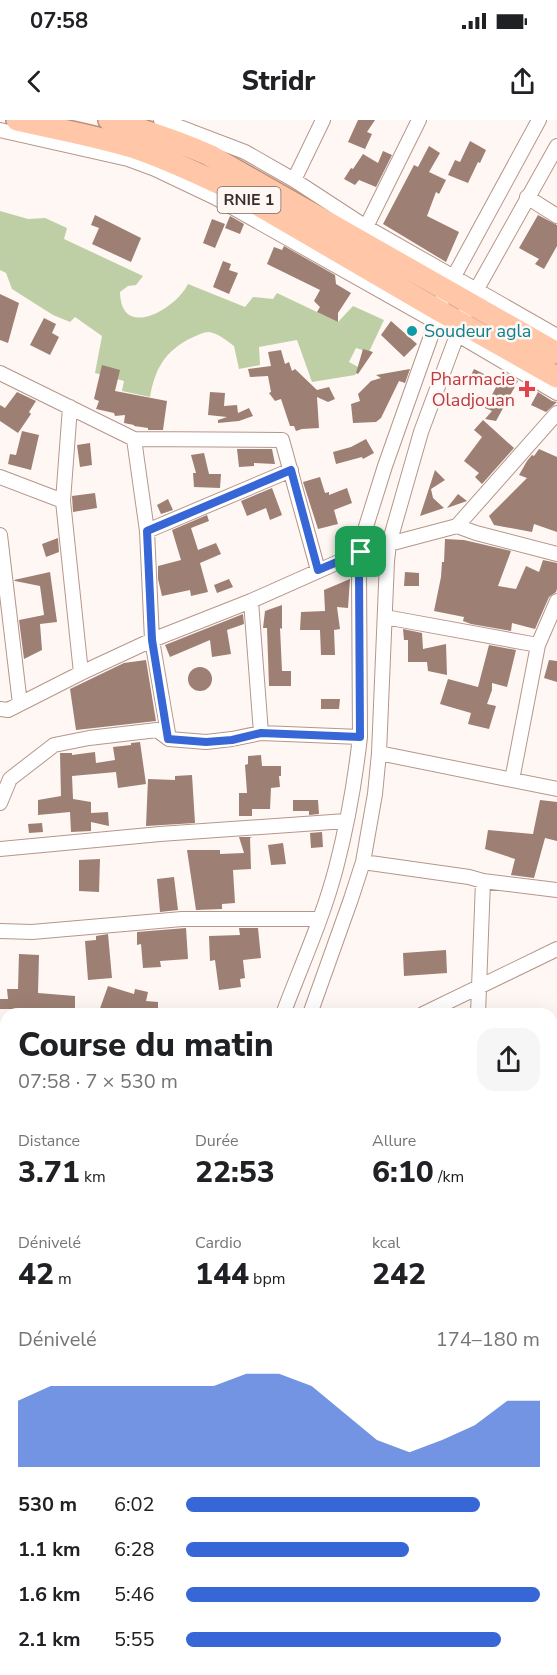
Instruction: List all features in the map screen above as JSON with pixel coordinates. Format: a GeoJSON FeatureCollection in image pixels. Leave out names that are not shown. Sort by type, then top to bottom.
{"type":"FeatureCollection","features":[{"type":"Feature","properties":{"kind":"highway","name":"RNIE 1"},"geometry":{"type":"LineString","coordinates":[[17,120],[137,149],[197,173],[229,188],[437,316],[466,313],[557,353]]}},
{"type":"Feature","properties":{"kind":"highway","name":"RNIE 1"},"geometry":{"type":"LineString","coordinates":[[109,120],[181,142],[209,155],[450,284],[466,313],[557,377]]}},
{"type":"Feature","properties":{"kind":"street"},"geometry":{"type":"LineString","coordinates":[[161,120],[245,152],[294,180],[450,284]]}},
{"type":"Feature","properties":{"kind":"street"},"geometry":{"type":"LineString","coordinates":[[294,180],[323,120]]}},
{"type":"Feature","properties":{"kind":"street"},"geometry":{"type":"LineString","coordinates":[[366,227],[419,120]]}},
{"type":"Feature","properties":{"kind":"street"},"geometry":{"type":"LineString","coordinates":[[285,1008],[336,867],[358,759],[360,737],[359,573],[364,533],[385,466],[450,284],[539,120]]}},
{"type":"Feature","properties":{"kind":"street"},"geometry":{"type":"LineString","coordinates":[[0,130],[128,159],[155,169],[216,198],[437,316]]}},
{"type":"Feature","properties":{"kind":"street"},"geometry":{"type":"LineString","coordinates":[[312,1008],[363,862],[375,794],[389,544],[421,432],[466,313],[527,197],[557,146]]}},
{"type":"Feature","properties":{"kind":"street"},"geometry":{"type":"LineString","coordinates":[[527,197],[557,216]]}},
{"type":"Feature","properties":{"kind":"street"},"geometry":{"type":"LineString","coordinates":[[466,313],[557,336]]}},
{"type":"Feature","properties":{"kind":"street"},"geometry":{"type":"LineString","coordinates":[[466,313],[557,393]]}},
{"type":"Feature","properties":{"kind":"street"},"geometry":{"type":"LineString","coordinates":[[0,373],[134,439],[282,440],[318,570]]}},
{"type":"Feature","properties":{"kind":"street"},"geometry":{"type":"LineString","coordinates":[[70,407],[63,501],[81,673]]}},
{"type":"Feature","properties":{"kind":"street"},"geometry":{"type":"LineString","coordinates":[[389,544],[457,526],[557,413]]}},
{"type":"Feature","properties":{"kind":"street"},"geometry":{"type":"LineString","coordinates":[[134,439],[147,531],[152,640],[168,739]]}},
{"type":"Feature","properties":{"kind":"street"},"geometry":{"type":"LineString","coordinates":[[147,531],[291,470]]}},
{"type":"Feature","properties":{"kind":"street"},"geometry":{"type":"LineString","coordinates":[[0,477],[63,501]]}},
{"type":"Feature","properties":{"kind":"street"},"geometry":{"type":"LineString","coordinates":[[457,526],[557,554]]}},
{"type":"Feature","properties":{"kind":"street"},"geometry":{"type":"LineString","coordinates":[[0,535],[4,602],[20,704]]}},
{"type":"Feature","properties":{"kind":"street"},"geometry":{"type":"LineString","coordinates":[[0,709],[8,710],[152,640],[251,601],[361,552]]}},
{"type":"Feature","properties":{"kind":"street"},"geometry":{"type":"LineString","coordinates":[[251,601],[261,733]]}},
{"type":"Feature","properties":{"kind":"street"},"geometry":{"type":"LineString","coordinates":[[512,780],[538,645],[557,601]]}},
{"type":"Feature","properties":{"kind":"street"},"geometry":{"type":"LineString","coordinates":[[384,617],[538,645]]}},
{"type":"Feature","properties":{"kind":"street"},"geometry":{"type":"LineString","coordinates":[[0,803],[5,777],[54,745],[89,738],[157,730],[168,739],[206,742],[232,740],[261,733],[360,737]]}},
{"type":"Feature","properties":{"kind":"street"},"geometry":{"type":"LineString","coordinates":[[379,753],[557,789]]}},
{"type":"Feature","properties":{"kind":"street"},"geometry":{"type":"LineString","coordinates":[[0,849],[148,835],[346,821]]}},
{"type":"Feature","properties":{"kind":"street"},"geometry":{"type":"LineString","coordinates":[[363,862],[557,890]]}},
{"type":"Feature","properties":{"kind":"street"},"geometry":{"type":"LineString","coordinates":[[478,1008],[483,881]]}},
{"type":"Feature","properties":{"kind":"street"},"geometry":{"type":"LineString","coordinates":[[0,931],[32,932],[182,919],[319,919]]}},
{"type":"Feature","properties":{"kind":"street"},"geometry":{"type":"LineString","coordinates":[[436,1008],[557,949]]}},
{"type":"Feature","properties":{"kind":"green space"},"geometry":{"type":"Polygon","coordinates":[[[0,211],[28,219],[45,218],[67,228],[64,239],[143,276],[136,285],[128,286],[120,292],[123,307],[129,315],[139,318],[150,316],[172,303],[182,294],[188,284],[245,307],[253,297],[273,299],[277,293],[338,322],[353,306],[384,320],[369,352],[356,348],[349,362],[360,368],[355,375],[312,382],[297,340],[259,347],[260,365],[239,369],[234,346],[209,332],[187,340],[166,357],[158,371],[150,397],[122,391],[124,381],[95,373],[102,336],[75,317],[70,322],[53,315],[12,289],[6,273],[0,270],[0,211]]]}},
{"type":"Feature","properties":{"kind":"building"},"geometry":{"type":"Polygon","coordinates":[[[358,120],[375,120],[367,132],[372,134],[365,149],[348,142],[358,120]]]}},
{"type":"Feature","properties":{"kind":"building"},"geometry":{"type":"Polygon","coordinates":[[[470,141],[486,150],[468,183],[448,175],[455,160],[460,162],[470,141]]]}},
{"type":"Feature","properties":{"kind":"building"},"geometry":{"type":"Polygon","coordinates":[[[429,146],[440,153],[429,172],[446,180],[439,194],[436,192],[427,216],[459,232],[446,262],[383,224],[414,165],[418,167],[429,146]]]}},
{"type":"Feature","properties":{"kind":"building"},"geometry":{"type":"Polygon","coordinates":[[[383,151],[392,155],[376,187],[359,180],[355,185],[344,179],[363,154],[378,163],[383,151]]]}},
{"type":"Feature","properties":{"kind":"building"},"geometry":{"type":"Polygon","coordinates":[[[95,215],[141,238],[131,262],[92,244],[99,228],[91,225],[95,215]]]}},
{"type":"Feature","properties":{"kind":"building"},"geometry":{"type":"Polygon","coordinates":[[[538,215],[557,225],[557,246],[544,269],[535,264],[539,259],[519,248],[538,215]]]}},
{"type":"Feature","properties":{"kind":"building"},"geometry":{"type":"Polygon","coordinates":[[[230,216],[244,224],[240,234],[225,228],[230,216]]]}},
{"type":"Feature","properties":{"kind":"building"},"geometry":{"type":"Polygon","coordinates":[[[212,219],[225,224],[215,248],[203,243],[212,219]]]}},
{"type":"Feature","properties":{"kind":"building"},"geometry":{"type":"Polygon","coordinates":[[[284,246],[335,275],[336,284],[351,293],[338,313],[338,322],[317,312],[320,307],[314,301],[320,290],[267,264],[274,247],[282,250],[284,246]]]}},
{"type":"Feature","properties":{"kind":"building"},"geometry":{"type":"Polygon","coordinates":[[[223,261],[231,264],[229,270],[238,273],[229,294],[213,287],[223,261]]]}},
{"type":"Feature","properties":{"kind":"building"},"geometry":{"type":"Polygon","coordinates":[[[0,294],[19,303],[8,343],[0,340],[0,294]]]}},
{"type":"Feature","properties":{"kind":"building"},"geometry":{"type":"Polygon","coordinates":[[[44,318],[56,324],[52,333],[59,337],[50,355],[30,345],[44,318]]]}},
{"type":"Feature","properties":{"kind":"building"},"geometry":{"type":"Polygon","coordinates":[[[391,321],[417,344],[404,357],[381,335],[391,321]]]}},
{"type":"Feature","properties":{"kind":"building"},"geometry":{"type":"Polygon","coordinates":[[[363,349],[373,352],[358,374],[356,373],[363,349]]]}},
{"type":"Feature","properties":{"kind":"building"},"geometry":{"type":"Polygon","coordinates":[[[281,350],[285,364],[289,362],[292,371],[295,369],[317,390],[329,387],[335,399],[328,402],[317,397],[319,428],[296,431],[294,426],[290,426],[281,399],[275,401],[269,393],[271,392],[268,376],[250,377],[248,369],[271,366],[268,352],[281,350]]]}},
{"type":"Feature","properties":{"kind":"building"},"geometry":{"type":"Polygon","coordinates":[[[102,365],[120,370],[115,391],[167,401],[163,430],[148,430],[148,428],[124,423],[125,415],[115,416],[114,413],[96,409],[99,401],[94,399],[102,365]]]}},
{"type":"Feature","properties":{"kind":"building"},"geometry":{"type":"Polygon","coordinates":[[[410,369],[405,383],[399,381],[381,418],[376,422],[353,423],[351,404],[360,401],[358,394],[371,381],[381,378],[376,375],[410,369]]]}},
{"type":"Feature","properties":{"kind":"building"},"geometry":{"type":"Polygon","coordinates":[[[474,369],[484,374],[478,384],[469,379],[474,369]]]}},
{"type":"Feature","properties":{"kind":"building"},"geometry":{"type":"Polygon","coordinates":[[[504,372],[518,381],[496,421],[485,419],[492,411],[485,408],[504,372]]]}},
{"type":"Feature","properties":{"kind":"building"},"geometry":{"type":"Polygon","coordinates":[[[17,392],[36,401],[29,412],[31,414],[18,433],[0,421],[0,405],[5,408],[17,392]]]}},
{"type":"Feature","properties":{"kind":"building"},"geometry":{"type":"Polygon","coordinates":[[[210,392],[225,393],[224,406],[237,405],[238,413],[249,408],[253,416],[239,421],[218,423],[218,420],[227,417],[208,415],[210,392]]]}},
{"type":"Feature","properties":{"kind":"building"},"geometry":{"type":"Polygon","coordinates":[[[538,392],[557,402],[546,412],[531,405],[538,392]]]}},
{"type":"Feature","properties":{"kind":"building"},"geometry":{"type":"Polygon","coordinates":[[[483,420],[514,448],[482,484],[475,477],[479,473],[464,461],[482,437],[474,430],[483,420]]]}},
{"type":"Feature","properties":{"kind":"building"},"geometry":{"type":"Polygon","coordinates":[[[22,431],[39,435],[31,470],[8,464],[10,454],[16,455],[22,431]]]}},
{"type":"Feature","properties":{"kind":"building"},"geometry":{"type":"Polygon","coordinates":[[[366,439],[374,453],[363,459],[362,457],[336,464],[333,452],[351,447],[366,439]]]}},
{"type":"Feature","properties":{"kind":"building"},"geometry":{"type":"Polygon","coordinates":[[[90,443],[92,465],[80,467],[77,445],[90,443]]]}},
{"type":"Feature","properties":{"kind":"building"},"geometry":{"type":"Polygon","coordinates":[[[237,449],[272,449],[275,464],[254,463],[254,466],[239,467],[237,449]]]}},
{"type":"Feature","properties":{"kind":"building"},"geometry":{"type":"Polygon","coordinates":[[[539,449],[557,457],[557,532],[534,524],[532,532],[494,525],[489,516],[527,478],[519,475],[527,461],[539,449]]]}},
{"type":"Feature","properties":{"kind":"building"},"geometry":{"type":"Polygon","coordinates":[[[204,453],[209,474],[221,474],[220,488],[194,487],[193,473],[196,473],[191,455],[204,453]]]}},
{"type":"Feature","properties":{"kind":"building"},"geometry":{"type":"Polygon","coordinates":[[[435,470],[445,480],[431,489],[433,498],[444,508],[420,516],[435,470]]]}},
{"type":"Feature","properties":{"kind":"building"},"geometry":{"type":"Polygon","coordinates":[[[320,477],[325,493],[329,492],[329,495],[347,488],[352,503],[334,510],[338,524],[318,529],[303,482],[320,477]]]}},
{"type":"Feature","properties":{"kind":"building"},"geometry":{"type":"Polygon","coordinates":[[[272,488],[282,515],[270,520],[266,508],[247,516],[241,501],[272,488]]]}},
{"type":"Feature","properties":{"kind":"building"},"geometry":{"type":"Polygon","coordinates":[[[95,493],[97,508],[73,512],[72,496],[95,493]]]}},
{"type":"Feature","properties":{"kind":"building"},"geometry":{"type":"Polygon","coordinates":[[[458,494],[467,501],[447,508],[458,494]]]}},
{"type":"Feature","properties":{"kind":"building"},"geometry":{"type":"Polygon","coordinates":[[[168,499],[173,510],[161,514],[157,505],[168,499]]]}},
{"type":"Feature","properties":{"kind":"building"},"geometry":{"type":"Polygon","coordinates":[[[207,515],[209,521],[191,528],[198,550],[216,543],[221,554],[200,563],[208,592],[191,596],[190,590],[162,596],[158,566],[181,560],[172,530],[207,515]]]}},
{"type":"Feature","properties":{"kind":"building"},"geometry":{"type":"Polygon","coordinates":[[[58,538],[59,552],[46,557],[42,544],[58,538]]]}},
{"type":"Feature","properties":{"kind":"building"},"geometry":{"type":"Polygon","coordinates":[[[445,539],[464,540],[511,551],[498,586],[516,589],[526,566],[539,572],[543,560],[557,563],[556,592],[549,597],[535,629],[512,623],[511,631],[471,624],[463,621],[464,617],[434,611],[442,562],[444,562],[445,539]]]}},
{"type":"Feature","properties":{"kind":"building"},"geometry":{"type":"Polygon","coordinates":[[[50,572],[57,622],[40,624],[42,650],[24,659],[19,620],[44,615],[40,586],[14,580],[50,572]]]}},
{"type":"Feature","properties":{"kind":"building"},"geometry":{"type":"Polygon","coordinates":[[[405,572],[419,573],[419,586],[404,586],[405,572]]]}},
{"type":"Feature","properties":{"kind":"building"},"geometry":{"type":"Polygon","coordinates":[[[229,579],[233,587],[217,593],[214,585],[229,579]]]}},
{"type":"Feature","properties":{"kind":"building"},"geometry":{"type":"Polygon","coordinates":[[[350,579],[348,608],[337,607],[340,629],[334,630],[335,655],[321,655],[320,630],[300,630],[301,612],[325,611],[324,590],[350,579]]]}},
{"type":"Feature","properties":{"kind":"building"},"geometry":{"type":"Polygon","coordinates":[[[282,605],[282,629],[280,628],[282,671],[291,671],[291,686],[269,686],[267,628],[263,628],[265,611],[282,605]]]}},
{"type":"Feature","properties":{"kind":"building"},"geometry":{"type":"Polygon","coordinates":[[[243,614],[244,624],[227,630],[231,654],[212,657],[210,640],[170,657],[165,645],[243,614]]]}},
{"type":"Feature","properties":{"kind":"building"},"geometry":{"type":"Polygon","coordinates":[[[403,629],[422,633],[423,649],[446,644],[447,675],[428,671],[427,662],[408,662],[408,640],[404,640],[403,629]]]}},
{"type":"Feature","properties":{"kind":"building"},"geometry":{"type":"Polygon","coordinates":[[[489,645],[516,650],[507,687],[492,683],[487,704],[496,706],[489,729],[468,724],[471,713],[440,704],[448,679],[478,687],[489,645]]]}},
{"type":"Feature","properties":{"kind":"building"},"geometry":{"type":"Polygon","coordinates":[[[146,660],[156,721],[76,730],[70,689],[124,663],[146,660]]]}},
{"type":"Feature","properties":{"kind":"building"},"geometry":{"type":"Polygon","coordinates":[[[549,660],[557,661],[557,682],[544,678],[549,660]]]}},
{"type":"Feature","properties":{"kind":"building"},"geometry":{"type":"Polygon","coordinates":[[[195,667],[205,667],[212,674],[212,684],[205,691],[195,691],[188,684],[188,674],[195,667]]]}},
{"type":"Feature","properties":{"kind":"building"},"geometry":{"type":"Polygon","coordinates":[[[321,699],[340,699],[339,709],[321,709],[321,699]]]}},
{"type":"Feature","properties":{"kind":"building"},"geometry":{"type":"Polygon","coordinates":[[[140,742],[146,784],[118,788],[116,772],[72,776],[73,799],[91,802],[91,813],[108,812],[109,826],[91,822],[91,831],[71,832],[70,812],[38,815],[38,800],[61,796],[60,753],[72,753],[72,755],[95,752],[96,763],[115,760],[113,747],[140,742]]]}},
{"type":"Feature","properties":{"kind":"building"},"geometry":{"type":"Polygon","coordinates":[[[261,755],[262,766],[281,766],[280,787],[271,788],[270,809],[252,809],[252,816],[239,816],[239,793],[247,793],[245,765],[248,764],[248,756],[261,755]]]}},
{"type":"Feature","properties":{"kind":"building"},"geometry":{"type":"Polygon","coordinates":[[[192,775],[195,823],[146,826],[148,779],[175,780],[175,776],[192,775]]]}},
{"type":"Feature","properties":{"kind":"building"},"geometry":{"type":"Polygon","coordinates":[[[293,800],[318,800],[319,814],[309,815],[309,811],[293,811],[293,800]]]}},
{"type":"Feature","properties":{"kind":"building"},"geometry":{"type":"Polygon","coordinates":[[[540,800],[557,802],[557,841],[545,838],[534,878],[511,875],[515,859],[485,849],[488,830],[533,834],[540,800]]]}},
{"type":"Feature","properties":{"kind":"building"},"geometry":{"type":"Polygon","coordinates":[[[42,823],[43,832],[29,833],[28,824],[42,823]]]}},
{"type":"Feature","properties":{"kind":"building"},"geometry":{"type":"Polygon","coordinates":[[[322,832],[323,847],[311,848],[310,833],[322,832]]]}},
{"type":"Feature","properties":{"kind":"building"},"geometry":{"type":"Polygon","coordinates":[[[239,837],[252,837],[250,838],[251,869],[233,870],[235,903],[222,904],[222,909],[196,910],[187,850],[220,850],[220,854],[244,853],[239,837]]]}},
{"type":"Feature","properties":{"kind":"building"},"geometry":{"type":"Polygon","coordinates":[[[283,843],[286,864],[271,865],[268,845],[283,843]]]}},
{"type":"Feature","properties":{"kind":"building"},"geometry":{"type":"Polygon","coordinates":[[[100,859],[99,892],[79,891],[79,860],[100,859]]]}},
{"type":"Feature","properties":{"kind":"building"},"geometry":{"type":"Polygon","coordinates":[[[174,877],[178,910],[160,912],[157,879],[174,877]]]}},
{"type":"Feature","properties":{"kind":"building"},"geometry":{"type":"Polygon","coordinates":[[[186,928],[188,959],[160,961],[161,967],[143,968],[141,944],[137,945],[137,932],[186,928]]]}},
{"type":"Feature","properties":{"kind":"building"},"geometry":{"type":"Polygon","coordinates":[[[239,928],[258,928],[261,958],[243,960],[245,978],[240,979],[241,987],[219,990],[215,960],[210,961],[209,936],[240,935],[239,928]]]}},
{"type":"Feature","properties":{"kind":"building"},"geometry":{"type":"Polygon","coordinates":[[[108,934],[112,978],[88,980],[85,941],[96,940],[96,936],[108,934]]]}},
{"type":"Feature","properties":{"kind":"building"},"geometry":{"type":"Polygon","coordinates":[[[446,950],[447,973],[404,976],[403,953],[446,950]]]}},
{"type":"Feature","properties":{"kind":"building"},"geometry":{"type":"Polygon","coordinates":[[[19,954],[39,955],[38,993],[75,996],[75,1008],[0,1008],[0,999],[8,999],[7,989],[18,989],[19,954]]]}},
{"type":"Feature","properties":{"kind":"building"},"geometry":{"type":"Polygon","coordinates":[[[108,986],[134,994],[135,989],[148,992],[146,1001],[158,1002],[158,1008],[100,1008],[108,986]]]}},
{"type":"Feature","properties":{"kind":"place","name":"Soudeur agla"},"geometry":{"type":"Point","coordinates":[412,331]}},
{"type":"Feature","properties":{"kind":"place","name":"Pharmacie Oladjouan"},"geometry":{"type":"Point","coordinates":[527,389]}},
{"type":"Feature","properties":{"kind":"route"},"geometry":{"type":"LineString","coordinates":[[291,470],[318,570],[361,552],[359,573],[360,737],[261,733],[232,740],[206,742],[168,739],[152,640],[147,531],[291,470]]}}]}
